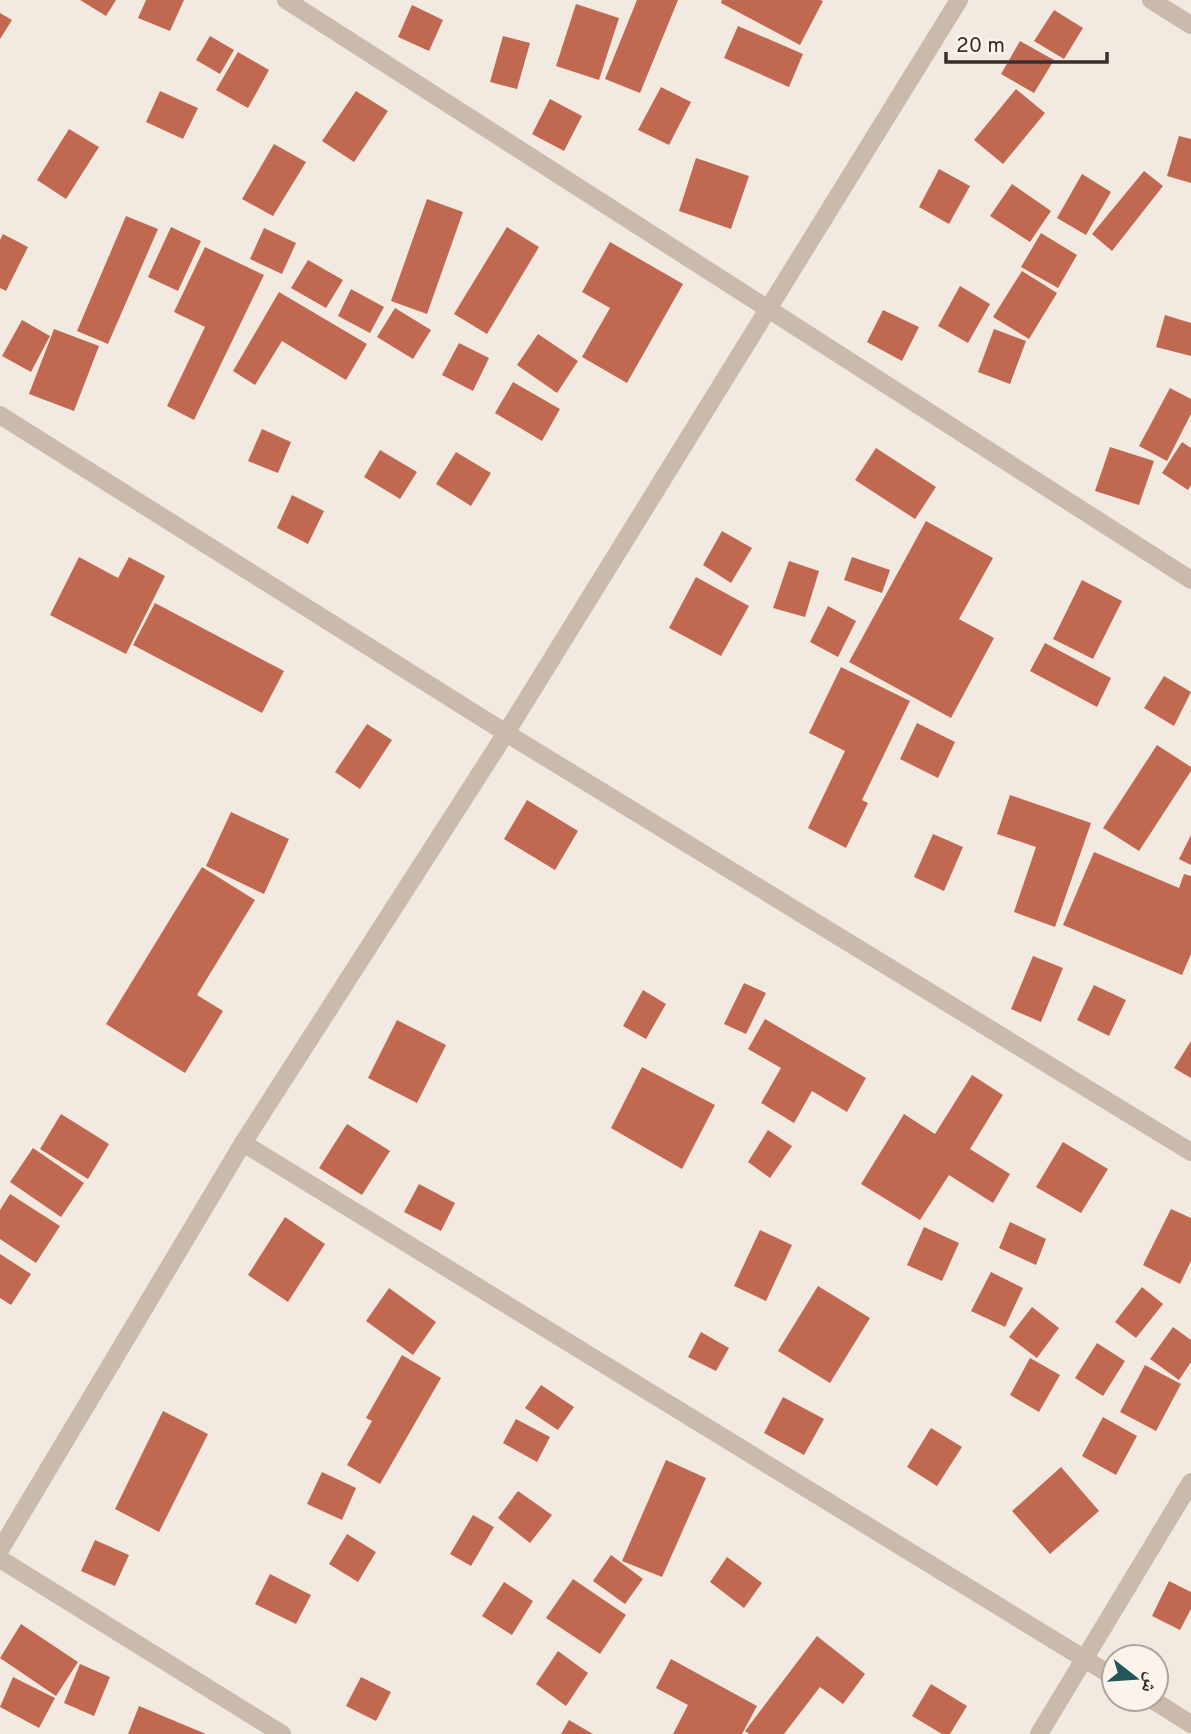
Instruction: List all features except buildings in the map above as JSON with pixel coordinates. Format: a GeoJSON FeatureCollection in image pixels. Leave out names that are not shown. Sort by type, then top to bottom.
{"type":"FeatureCollection","features":[{"type":"Feature","properties":{"kind":"street"},"geometry":{"type":"LineString","coordinates":[[286,0],[769,307],[1191,580]]}},
{"type":"Feature","properties":{"kind":"street"},"geometry":{"type":"LineString","coordinates":[[0,1550],[243,1143],[506,733],[959,0]]}},
{"type":"Feature","properties":{"kind":"street"},"geometry":{"type":"LineString","coordinates":[[1151,0],[1191,25]]}},
{"type":"Feature","properties":{"kind":"street"},"geometry":{"type":"LineString","coordinates":[[0,415],[506,733],[1191,1152]]}},
{"type":"Feature","properties":{"kind":"street"},"geometry":{"type":"LineString","coordinates":[[243,1143],[1100,1668]]}},
{"type":"Feature","properties":{"kind":"street"},"geometry":{"type":"LineString","coordinates":[[1039,1734],[1087,1660],[1191,1482]]}},
{"type":"Feature","properties":{"kind":"street"},"geometry":{"type":"LineString","coordinates":[[0,1559],[282,1734]]}},
{"type":"Feature","properties":{"kind":"street"},"geometry":{"type":"LineString","coordinates":[[1170,1711],[1191,1724]]}}]}
